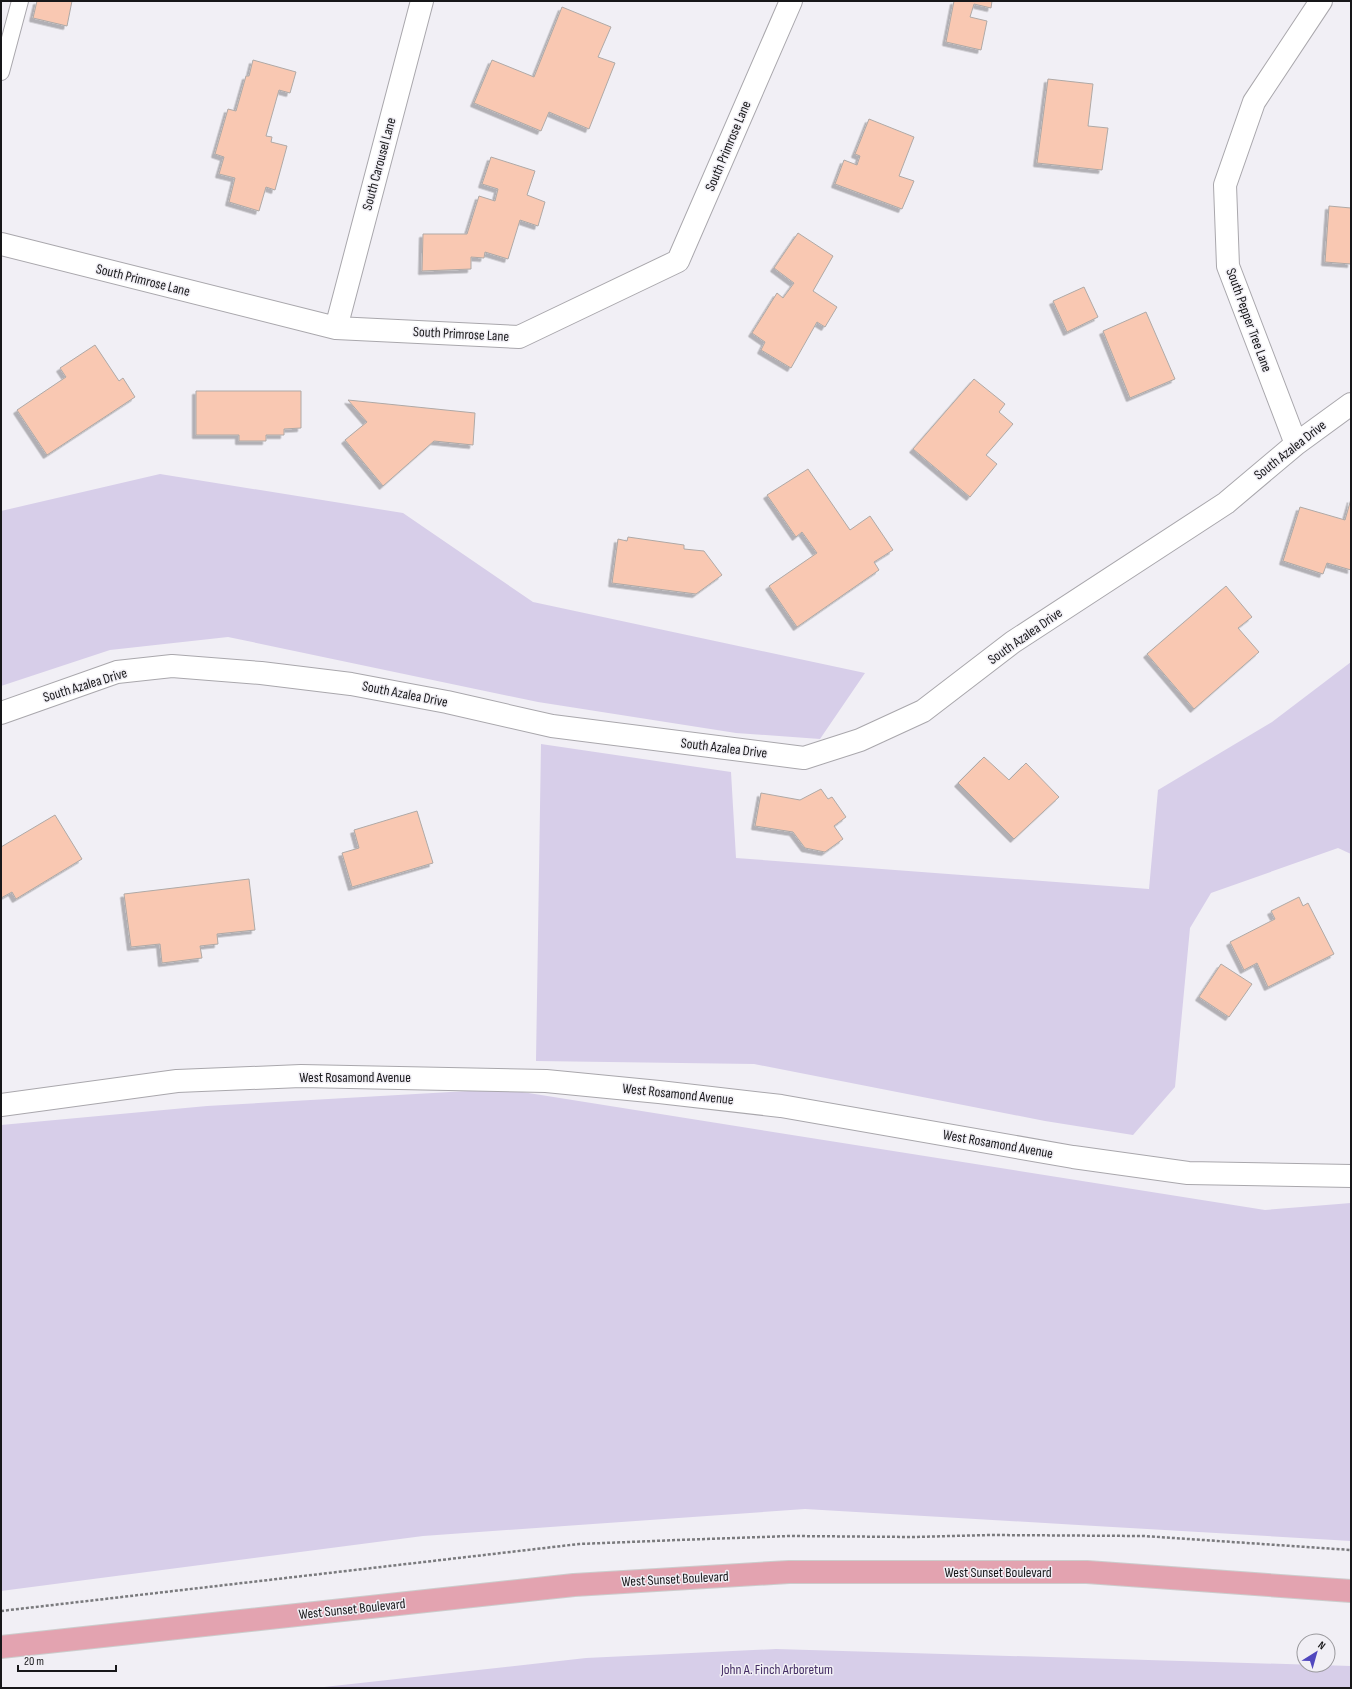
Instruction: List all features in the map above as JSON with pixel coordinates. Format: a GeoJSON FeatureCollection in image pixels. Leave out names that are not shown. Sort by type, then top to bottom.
{"type":"FeatureCollection","features":[{"type":"Feature","properties":{"kind":"main road","name":"West Sunset Boulevard"},"geometry":{"type":"LineString","coordinates":[[1,1647],[574,1585],[789,1572],[1087,1572],[1351,1591]]}},
{"type":"Feature","properties":{"kind":"street","name":"South Carousel Lane"},"geometry":{"type":"LineString","coordinates":[[336,328],[422,1]]}},
{"type":"Feature","properties":{"kind":"street","name":"South Primrose Lane"},"geometry":{"type":"LineString","coordinates":[[1,244],[336,328],[520,337],[678,261],[791,1]]}},
{"type":"Feature","properties":{"kind":"street","name":"South Pepper Tree Lane"},"geometry":{"type":"LineString","coordinates":[[1296,444],[1228,266],[1225,185],[1254,102],[1321,1]]}},
{"type":"Feature","properties":{"kind":"street","name":"South Azalea Drive"},"geometry":{"type":"LineString","coordinates":[[1,713],[117,672],[172,666],[261,673],[351,684],[446,702],[552,726],[804,758],[860,740],[923,711],[1013,642],[1226,503],[1296,444],[1351,404]]}},
{"type":"Feature","properties":{"kind":"street","name":"West Rosamond Avenue"},"geometry":{"type":"LineString","coordinates":[[1,1104],[67,1094],[185,1081],[301,1076],[438,1077],[546,1081],[781,1106],[1073,1158],[1188,1173],[1351,1176]]}},
{"type":"Feature","properties":{"kind":"lane"},"geometry":{"type":"LineString","coordinates":[[1,72],[20,1]]}},
{"type":"Feature","properties":{"kind":"green space"},"geometry":{"type":"Polygon","coordinates":[[[160,474],[403,513],[533,602],[865,673],[820,739],[736,733],[538,702],[228,637],[110,650],[1,686],[1,511],[160,474]]]}},
{"type":"Feature","properties":{"kind":"green space"},"geometry":{"type":"Polygon","coordinates":[[[1351,662],[1351,854],[1338,848],[1211,893],[1190,928],[1175,1087],[1133,1135],[1045,1121],[754,1064],[536,1061],[541,744],[731,772],[736,858],[1149,889],[1158,790],[1272,722],[1351,662]]]}},
{"type":"Feature","properties":{"kind":"green space"},"geometry":{"type":"Polygon","coordinates":[[[503,1089],[1265,1210],[1351,1203],[1351,1541],[805,1509],[423,1536],[1,1591],[1,1125],[207,1106],[503,1089]]]}},
{"type":"Feature","properties":{"kind":"green space","name":"John A. Finch Arboretum"},"geometry":{"type":"Polygon","coordinates":[[[776,1649],[1296,1664],[1296,1673],[1336,1673],[1336,1666],[1351,1666],[1351,1688],[315,1688],[586,1658],[776,1649]]]}},
{"type":"Feature","properties":{"kind":"building"},"geometry":{"type":"Polygon","coordinates":[[[37,1],[72,1],[67,26],[33,18],[37,1]]]}},
{"type":"Feature","properties":{"kind":"building"},"geometry":{"type":"Polygon","coordinates":[[[954,1],[992,1],[991,8],[974,4],[970,17],[987,21],[981,50],[946,42],[954,1]]]}},
{"type":"Feature","properties":{"kind":"building"},"geometry":{"type":"Polygon","coordinates":[[[562,7],[611,27],[598,57],[615,63],[589,129],[549,112],[541,131],[474,103],[492,60],[534,77],[562,7]]]}},
{"type":"Feature","properties":{"kind":"building"},"geometry":{"type":"Polygon","coordinates":[[[253,60],[296,72],[290,93],[279,90],[266,136],[272,137],[271,142],[287,146],[275,190],[266,187],[259,211],[229,202],[235,178],[219,174],[224,157],[215,154],[228,109],[236,111],[246,76],[249,76],[253,60]]]}},
{"type":"Feature","properties":{"kind":"building"},"geometry":{"type":"Polygon","coordinates":[[[1048,79],[1093,84],[1088,126],[1108,128],[1102,170],[1037,163],[1048,79]]]}},
{"type":"Feature","properties":{"kind":"building"},"geometry":{"type":"Polygon","coordinates":[[[869,119],[914,137],[899,176],[914,181],[902,209],[835,184],[844,160],[857,165],[860,156],[855,154],[869,119]]]}},
{"type":"Feature","properties":{"kind":"building"},"geometry":{"type":"Polygon","coordinates":[[[491,157],[535,171],[527,195],[545,202],[538,226],[520,220],[508,259],[485,252],[484,258],[471,257],[471,269],[422,271],[423,234],[467,234],[479,196],[495,201],[498,189],[482,184],[491,157]]]}},
{"type":"Feature","properties":{"kind":"building"},"geometry":{"type":"Polygon","coordinates":[[[1329,206],[1351,208],[1351,264],[1325,262],[1329,206]]]}},
{"type":"Feature","properties":{"kind":"building"},"geometry":{"type":"Polygon","coordinates":[[[798,233],[833,256],[813,291],[837,307],[825,327],[817,322],[791,368],[761,350],[765,342],[752,333],[777,293],[783,298],[794,283],[774,268],[798,233]]]}},
{"type":"Feature","properties":{"kind":"building"},"geometry":{"type":"Polygon","coordinates":[[[1084,287],[1098,317],[1067,332],[1053,301],[1084,287]]]}},
{"type":"Feature","properties":{"kind":"building"},"geometry":{"type":"Polygon","coordinates":[[[1146,312],[1175,379],[1130,398],[1103,331],[1146,312]]]}},
{"type":"Feature","properties":{"kind":"building"},"geometry":{"type":"Polygon","coordinates":[[[95,345],[119,381],[123,378],[135,397],[47,455],[17,410],[66,377],[60,368],[95,345]]]}},
{"type":"Feature","properties":{"kind":"building"},"geometry":{"type":"Polygon","coordinates":[[[974,379],[1005,404],[999,412],[1013,424],[986,455],[997,464],[970,497],[913,449],[974,379]]]}},
{"type":"Feature","properties":{"kind":"building"},"geometry":{"type":"Polygon","coordinates":[[[196,391],[301,391],[301,428],[284,429],[284,435],[266,435],[266,441],[239,441],[239,435],[196,435],[196,391]]]}},
{"type":"Feature","properties":{"kind":"building"},"geometry":{"type":"Polygon","coordinates":[[[348,400],[475,413],[473,445],[434,441],[383,486],[345,440],[367,422],[348,400]]]}},
{"type":"Feature","properties":{"kind":"building"},"geometry":{"type":"Polygon","coordinates":[[[808,469],[850,530],[870,516],[893,550],[874,562],[879,570],[797,627],[769,586],[817,553],[802,532],[796,537],[767,495],[808,469]]]}},
{"type":"Feature","properties":{"kind":"building"},"geometry":{"type":"Polygon","coordinates":[[[1351,499],[1351,570],[1327,563],[1323,574],[1283,561],[1300,507],[1345,520],[1351,499]]]}},
{"type":"Feature","properties":{"kind":"building"},"geometry":{"type":"Polygon","coordinates":[[[628,537],[684,545],[684,549],[704,551],[722,575],[696,594],[612,583],[618,539],[627,541],[628,537]]]}},
{"type":"Feature","properties":{"kind":"building"},"geometry":{"type":"Polygon","coordinates":[[[1226,586],[1252,617],[1238,628],[1259,652],[1194,709],[1147,654],[1226,586]]]}},
{"type":"Feature","properties":{"kind":"building"},"geometry":{"type":"Polygon","coordinates":[[[984,757],[1009,780],[1026,763],[1059,797],[1014,839],[958,783],[984,757]]]}},
{"type":"Feature","properties":{"kind":"building"},"geometry":{"type":"Polygon","coordinates":[[[821,789],[828,799],[832,797],[846,817],[834,826],[843,839],[825,852],[805,848],[793,832],[755,826],[761,793],[800,800],[821,789]]]}},
{"type":"Feature","properties":{"kind":"building"},"geometry":{"type":"Polygon","coordinates":[[[417,811],[433,863],[352,887],[342,853],[359,848],[354,830],[417,811]]]}},
{"type":"Feature","properties":{"kind":"building"},"geometry":{"type":"Polygon","coordinates":[[[55,815],[82,859],[16,899],[12,892],[1,898],[1,847],[55,815]]]}},
{"type":"Feature","properties":{"kind":"building"},"geometry":{"type":"Polygon","coordinates":[[[249,879],[255,930],[217,934],[218,944],[200,946],[202,958],[162,963],[160,944],[131,947],[124,894],[249,879]]]}},
{"type":"Feature","properties":{"kind":"building"},"geometry":{"type":"Polygon","coordinates":[[[1299,897],[1303,906],[1308,903],[1334,954],[1268,987],[1257,963],[1244,970],[1230,942],[1275,919],[1271,911],[1299,897]]]}},
{"type":"Feature","properties":{"kind":"building"},"geometry":{"type":"Polygon","coordinates":[[[1221,964],[1252,984],[1229,1017],[1199,997],[1221,964]]]}}]}
